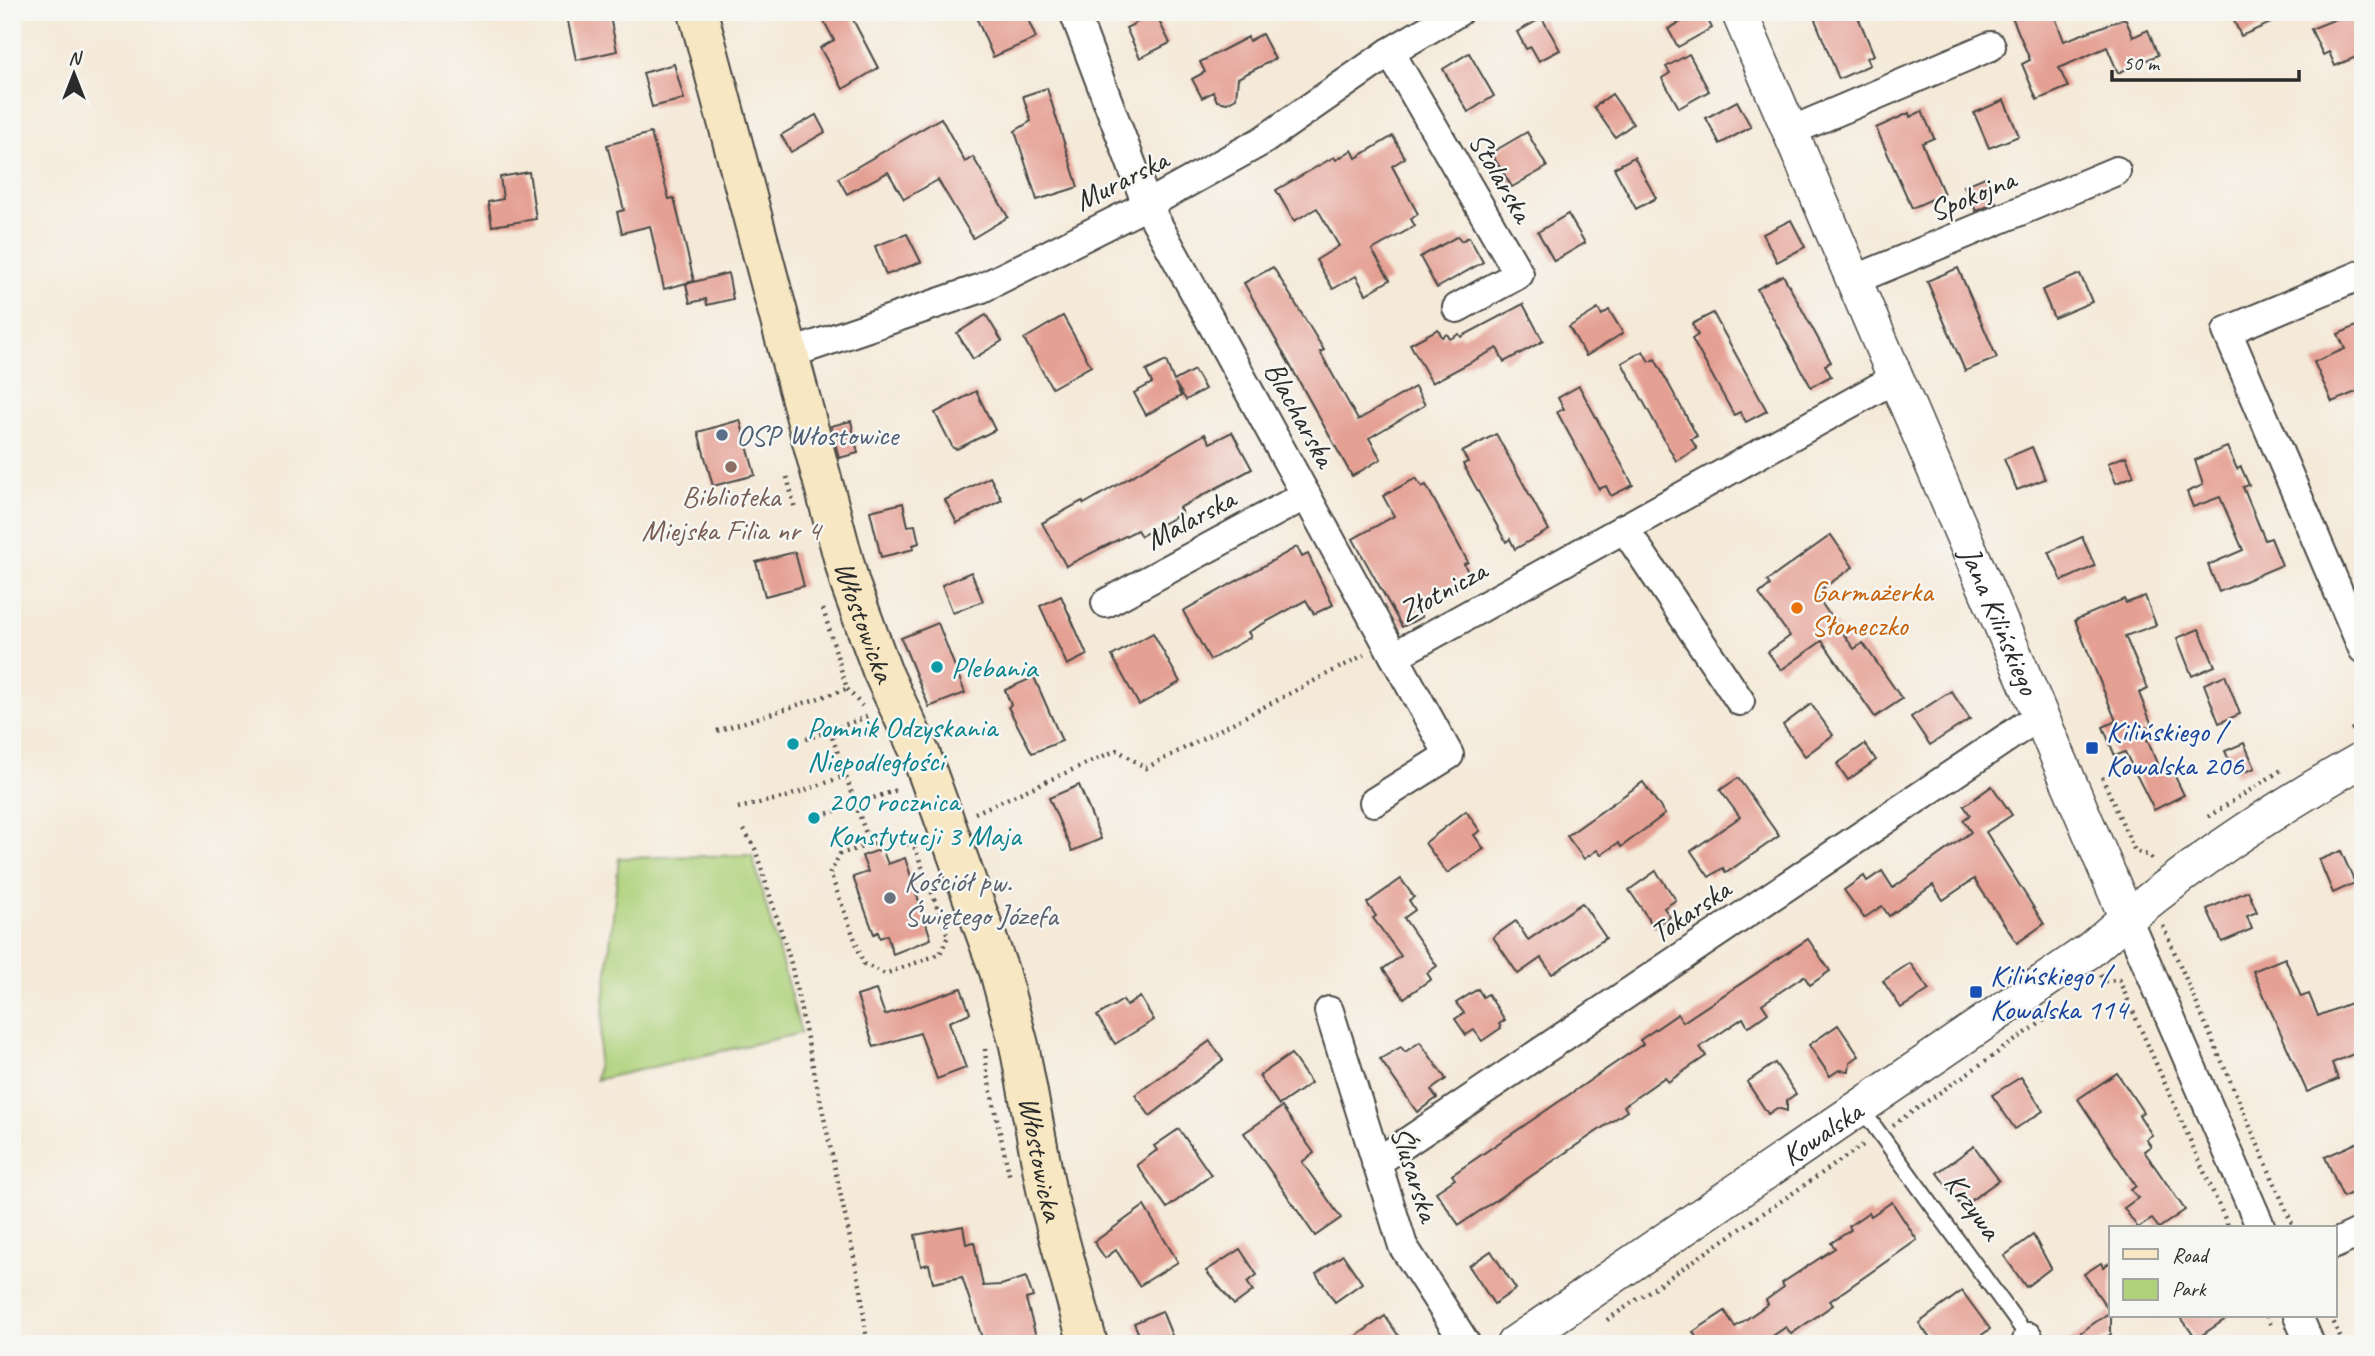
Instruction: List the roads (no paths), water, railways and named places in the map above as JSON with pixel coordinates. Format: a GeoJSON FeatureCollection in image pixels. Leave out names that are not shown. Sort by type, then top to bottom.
{"type":"FeatureCollection","features":[{"type":"Feature","properties":{"kind":"main road","name":"Włostowicka"},"geometry":{"type":"LineString","coordinates":[[698,12],[850,584],[882,671],[921,755],[1011,1010],[1046,1194],[1088,1344]]}},
{"type":"Feature","properties":{"kind":"street","name":"Blacharska"},"geometry":{"type":"LineString","coordinates":[[1074,12],[1147,205],[1391,649]]}},
{"type":"Feature","properties":{"kind":"street","name":"Murarska"},"geometry":{"type":"LineString","coordinates":[[789,354],[982,288],[1147,205],[1262,141],[1390,52],[1458,12]]}},
{"type":"Feature","properties":{"kind":"street","name":"Jana Kilińskiego"},"geometry":{"type":"LineString","coordinates":[[1739,12],[2260,1226]]}},
{"type":"Feature","properties":{"kind":"street"},"geometry":{"type":"LineString","coordinates":[[1791,131],[1991,46]]}},
{"type":"Feature","properties":{"kind":"street","name":"Stolarska"},"geometry":{"type":"LineString","coordinates":[[1390,52],[1519,274],[1457,308]]}},
{"type":"Feature","properties":{"kind":"street","name":"Spokojna"},"geometry":{"type":"LineString","coordinates":[[1854,280],[2116,171]]}},
{"type":"Feature","properties":{"kind":"street"},"geometry":{"type":"LineString","coordinates":[[2363,274],[2227,331],[2363,649]]}},
{"type":"Feature","properties":{"kind":"street","name":"Złotnicza"},"geometry":{"type":"LineString","coordinates":[[1374,802],[1449,755],[1391,649],[1624,528],[1896,378]]}},
{"type":"Feature","properties":{"kind":"street","name":"Malarska"},"geometry":{"type":"LineString","coordinates":[[1106,603],[1306,495]]}},
{"type":"Feature","properties":{"kind":"street"},"geometry":{"type":"LineString","coordinates":[[1624,528],[1740,701]]}},
{"type":"Feature","properties":{"kind":"street","name":"Tokarska"},"geometry":{"type":"LineString","coordinates":[[1376,1163],[2042,714]]}},
{"type":"Feature","properties":{"kind":"street","name":"Kowalska"},"geometry":{"type":"LineString","coordinates":[[1514,1344],[1870,1121],[2090,950],[2127,918],[2245,829],[2363,759]]}},
{"type":"Feature","properties":{"kind":"street","name":"Ślusarska"},"geometry":{"type":"LineString","coordinates":[[1329,1011],[1403,1246],[1466,1344]]}},
{"type":"Feature","properties":{"kind":"street"},"geometry":{"type":"LineString","coordinates":[[2336,1244],[2363,1231]]}},
{"type":"Feature","properties":{"kind":"street"},"geometry":{"type":"LineString","coordinates":[[2299,1318],[2310,1344]]}},
{"type":"Feature","properties":{"kind":"lane","name":"Krzywa"},"geometry":{"type":"LineString","coordinates":[[1870,1121],[2027,1341]]}},
{"type":"Feature","properties":{"kind":"place","name":"OSP Włostowice"},"geometry":{"type":"Point","coordinates":[722,435]}},
{"type":"Feature","properties":{"kind":"place","name":"Biblioteka Miejska Filia nr 4"},"geometry":{"type":"Point","coordinates":[731,467]}},
{"type":"Feature","properties":{"kind":"place","name":"Garmażerka Słoneczko"},"geometry":{"type":"Point","coordinates":[1797,608]}},
{"type":"Feature","properties":{"kind":"place","name":"Plebania"},"geometry":{"type":"Point","coordinates":[937,667]}},
{"type":"Feature","properties":{"kind":"place","name":"Pomnik Odzyskania Niepodległości"},"geometry":{"type":"Point","coordinates":[793,744]}},
{"type":"Feature","properties":{"kind":"place","name":"Kilińskiego / Kowalska 206"},"geometry":{"type":"Point","coordinates":[2092,748]}},
{"type":"Feature","properties":{"kind":"place","name":"200 rocznica Konstytucji 3 Maja"},"geometry":{"type":"Point","coordinates":[814,818]}},
{"type":"Feature","properties":{"kind":"place","name":"Kościół pw. Świętego Józefa"},"geometry":{"type":"Point","coordinates":[890,898]}},
{"type":"Feature","properties":{"kind":"place","name":"Kilińskiego / Kowalska 114"},"geometry":{"type":"Point","coordinates":[1976,992]}}]}
